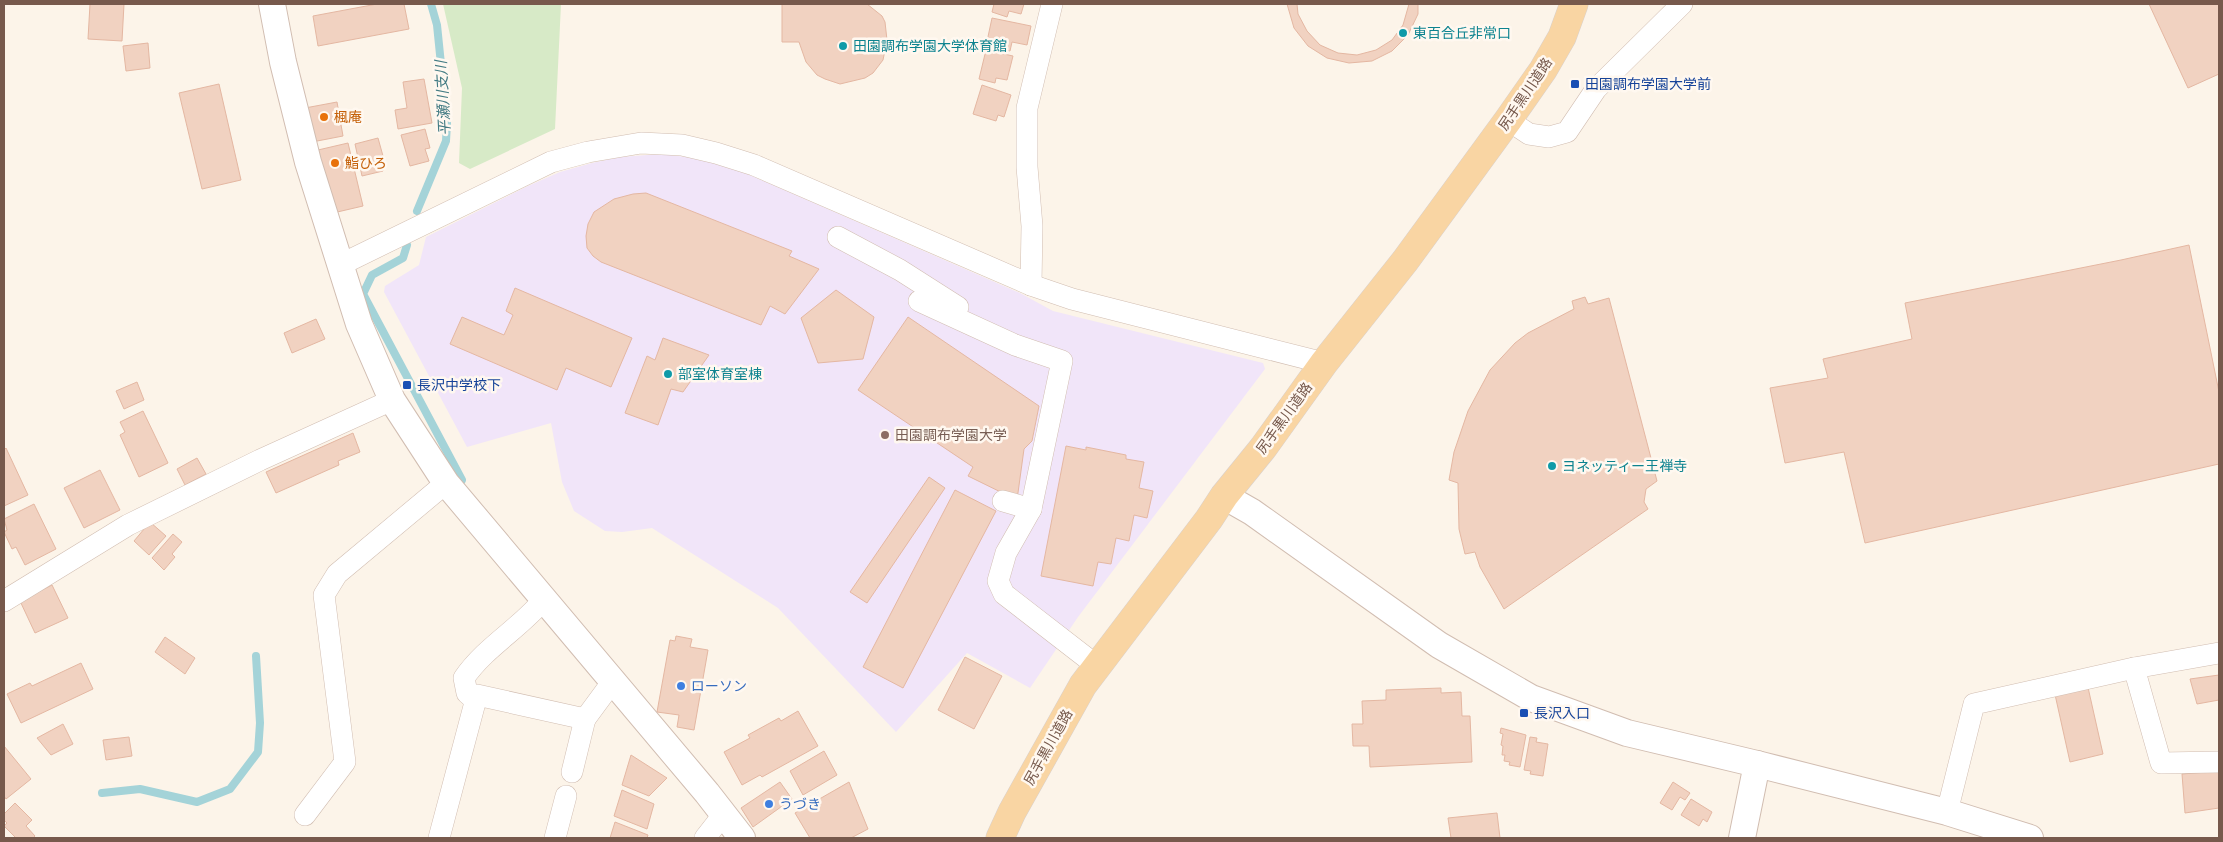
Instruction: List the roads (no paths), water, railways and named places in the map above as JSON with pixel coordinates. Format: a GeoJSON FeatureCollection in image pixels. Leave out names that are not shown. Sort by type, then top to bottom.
{"type":"FeatureCollection","features":[{"type":"Feature","properties":{"kind":"main road","name":"尻手黒川道路"},"geometry":{"type":"LineString","coordinates":[[1000,838],[1032,774],[1083,685],[1209,519],[1224,496],[1263,448],[1324,362],[1405,261],[1508,120],[1548,62],[1562,37],[1574,4]]}},
{"type":"Feature","properties":{"kind":"street"},"geometry":{"type":"LineString","coordinates":[[272,4],[283,62],[306,153],[359,324],[392,400],[446,483],[545,598],[742,838]]}},
{"type":"Feature","properties":{"kind":"street"},"geometry":{"type":"LineString","coordinates":[[1031,285],[1032,226],[1027,167],[1027,108],[1052,4]]}},
{"type":"Feature","properties":{"kind":"street"},"geometry":{"type":"LineString","coordinates":[[1508,120],[1529,134],[1549,137],[1567,132],[1596,89],[1682,4]]}},
{"type":"Feature","properties":{"kind":"street"},"geometry":{"type":"LineString","coordinates":[[340,265],[551,162],[641,143],[682,145],[754,165],[1031,285],[1072,299],[1324,362]]}},
{"type":"Feature","properties":{"kind":"street"},"geometry":{"type":"LineString","coordinates":[[838,237],[908,274],[967,314],[974,326]]}},
{"type":"Feature","properties":{"kind":"street"},"geometry":{"type":"LineString","coordinates":[[918,301],[1015,345],[1062,361],[1031,509],[1006,553],[998,581],[1004,594],[1097,666]]}},
{"type":"Feature","properties":{"kind":"street"},"geometry":{"type":"LineString","coordinates":[[4,601],[128,525],[260,460],[392,400]]}},
{"type":"Feature","properties":{"kind":"street"},"geometry":{"type":"LineString","coordinates":[[305,815],[345,762],[324,595],[336,574],[446,483]]}},
{"type":"Feature","properties":{"kind":"street"},"geometry":{"type":"LineString","coordinates":[[1224,496],[1252,512],[1439,645],[1531,698],[1627,733],[1947,812],[2030,838]]}},
{"type":"Feature","properties":{"kind":"street"},"geometry":{"type":"LineString","coordinates":[[1003,501],[1031,509]]}},
{"type":"Feature","properties":{"kind":"street"},"geometry":{"type":"LineString","coordinates":[[475,700],[468,693],[464,678],[477,660],[545,598]]}},
{"type":"Feature","properties":{"kind":"street"},"geometry":{"type":"LineString","coordinates":[[1947,812],[1974,704],[2134,668],[2219,653]]}},
{"type":"Feature","properties":{"kind":"street"},"geometry":{"type":"LineString","coordinates":[[2134,668],[2161,763],[2219,762]]}},
{"type":"Feature","properties":{"kind":"street"},"geometry":{"type":"LineString","coordinates":[[572,772],[585,719],[613,681]]}},
{"type":"Feature","properties":{"kind":"street"},"geometry":{"type":"LineString","coordinates":[[439,838],[438,807],[477,694],[585,719]]}},
{"type":"Feature","properties":{"kind":"street"},"geometry":{"type":"LineString","coordinates":[[1742,838],[1757,764]]}},
{"type":"Feature","properties":{"kind":"street"},"geometry":{"type":"LineString","coordinates":[[555,838],[566,796]]}},
{"type":"Feature","properties":{"kind":"street"},"geometry":{"type":"LineString","coordinates":[[705,838],[723,815]]}},
{"type":"Feature","properties":{"kind":"waterway","name":"平瀬川支川"},"geometry":{"type":"LineString","coordinates":[[417,211],[446,141],[447,123],[437,25],[431,4]]}},
{"type":"Feature","properties":{"kind":"waterway"},"geometry":{"type":"LineString","coordinates":[[407,245],[403,258],[372,275],[363,294],[462,480],[459,484]]}},
{"type":"Feature","properties":{"kind":"waterway"},"geometry":{"type":"LineString","coordinates":[[102,793],[140,789],[197,802],[230,789],[258,752],[260,723],[256,656]]}},
{"type":"Feature","properties":{"kind":"place","name":"東百合丘非常口"},"geometry":{"type":"Point","coordinates":[1403,33]}},
{"type":"Feature","properties":{"kind":"place","name":"田園調布学園大学体育館"},"geometry":{"type":"Point","coordinates":[843,46]}},
{"type":"Feature","properties":{"kind":"place","name":"田園調布学園大学前"},"geometry":{"type":"Point","coordinates":[1575,84]}},
{"type":"Feature","properties":{"kind":"place","name":"楓庵"},"geometry":{"type":"Point","coordinates":[324,117]}},
{"type":"Feature","properties":{"kind":"place","name":"鮨ひろ"},"geometry":{"type":"Point","coordinates":[335,163]}},
{"type":"Feature","properties":{"kind":"place","name":"部室体育室棟"},"geometry":{"type":"Point","coordinates":[668,374]}},
{"type":"Feature","properties":{"kind":"place","name":"長沢中学校下"},"geometry":{"type":"Point","coordinates":[407,385]}},
{"type":"Feature","properties":{"kind":"place","name":"田園調布学園大学"},"geometry":{"type":"Point","coordinates":[885,435]}},
{"type":"Feature","properties":{"kind":"place","name":"ヨネッティー王禅寺"},"geometry":{"type":"Point","coordinates":[1552,466]}},
{"type":"Feature","properties":{"kind":"place","name":"ローソン"},"geometry":{"type":"Point","coordinates":[681,686]}},
{"type":"Feature","properties":{"kind":"place","name":"長沢入口"},"geometry":{"type":"Point","coordinates":[1524,713]}},
{"type":"Feature","properties":{"kind":"place","name":"うづき"},"geometry":{"type":"Point","coordinates":[769,804]}}]}
